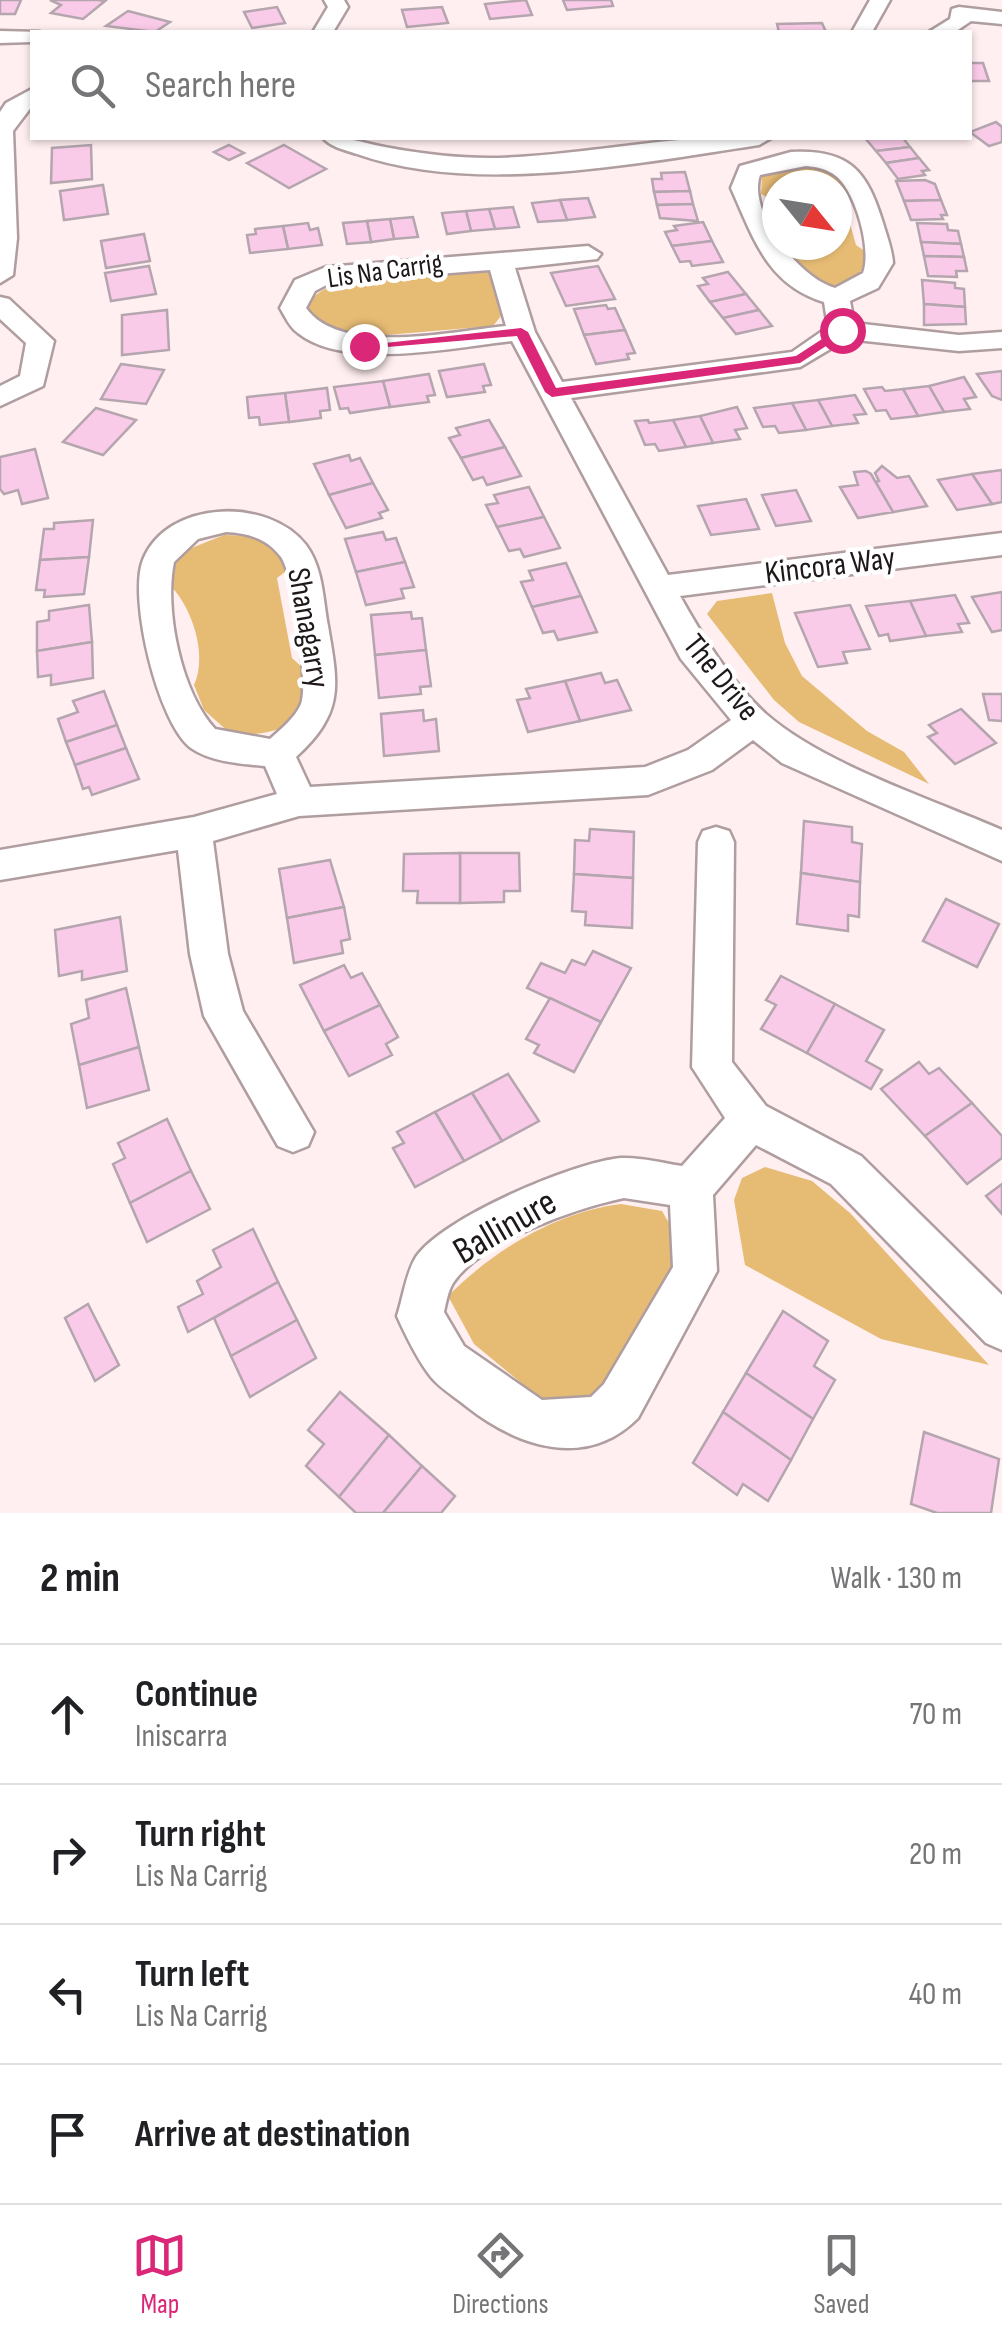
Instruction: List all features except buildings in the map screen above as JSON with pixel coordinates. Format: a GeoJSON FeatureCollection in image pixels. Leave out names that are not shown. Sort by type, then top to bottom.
{"type":"FeatureCollection","features":[{"type":"Feature","properties":{"kind":"street"},"geometry":{"type":"LineString","coordinates":[[326,30],[338,7],[334,0]]}},
{"type":"Feature","properties":{"kind":"street"},"geometry":{"type":"LineString","coordinates":[[863,30],[876,1]]}},
{"type":"Feature","properties":{"kind":"street"},"geometry":{"type":"LineString","coordinates":[[944,30],[961,22],[960,13],[1002,18]]}},
{"type":"Feature","properties":{"kind":"street"},"geometry":{"type":"LineString","coordinates":[[0,37],[30,36]]}},
{"type":"Feature","properties":{"kind":"street"},"geometry":{"type":"LineString","coordinates":[[0,275],[4,238],[1,131],[14,108],[30,97]]}},
{"type":"Feature","properties":{"kind":"street"},"geometry":{"type":"LineString","coordinates":[[341,140],[402,159],[492,164],[667,152],[746,140]]}},
{"type":"Feature","properties":{"kind":"street"},"geometry":{"type":"LineString","coordinates":[[492,164],[500,140]]}},
{"type":"Feature","properties":{"kind":"street"},"geometry":{"type":"LineString","coordinates":[[776,160],[825,161],[844,170],[857,184],[881,258],[876,274],[863,288],[836,297],[797,285],[780,266],[744,188],[749,171],[776,160]]}},
{"type":"Feature","properties":{"kind":"street","name":"Lis Na Carrig"},"geometry":{"type":"LineString","coordinates":[[521,332],[364,346],[312,335],[298,325],[293,308],[304,286],[326,275],[499,258],[588,254]]}},
{"type":"Feature","properties":{"kind":"street"},"geometry":{"type":"LineString","coordinates":[[499,258],[521,332],[552,392],[800,359],[842,330],[959,343],[1002,340]]}},
{"type":"Feature","properties":{"kind":"street"},"geometry":{"type":"LineString","coordinates":[[836,297],[842,330]]}},
{"type":"Feature","properties":{"kind":"street"},"geometry":{"type":"LineString","coordinates":[[0,305],[40,341],[33,380],[0,397]]}},
{"type":"Feature","properties":{"kind":"street","name":"The Drive"},"geometry":{"type":"LineString","coordinates":[[552,392],[692,650],[753,722],[794,752],[1002,846]]}},
{"type":"Feature","properties":{"kind":"street","name":"Shanagarry"},"geometry":{"type":"LineString","coordinates":[[240,520],[264,526],[298,556],[322,680],[320,706],[308,727],[277,753],[235,750],[200,737],[178,704],[152,581],[160,558],[178,538],[210,525],[240,520]]}},
{"type":"Feature","properties":{"kind":"street","name":"Kincora Way"},"geometry":{"type":"LineString","coordinates":[[658,587],[1002,544]]}},
{"type":"Feature","properties":{"kind":"street"},"geometry":{"type":"LineString","coordinates":[[0,866],[194,832],[299,802],[648,781],[700,760],[753,722]]}},
{"type":"Feature","properties":{"kind":"street"},"geometry":{"type":"LineString","coordinates":[[277,753],[299,802]]}},
{"type":"Feature","properties":{"kind":"street"},"geometry":{"type":"LineString","coordinates":[[194,832],[208,954],[224,1016],[293,1132]]}},
{"type":"Feature","properties":{"kind":"street"},"geometry":{"type":"LineString","coordinates":[[716,842],[712,1067],[751,1120],[846,1170],[1002,1327]]}},
{"type":"Feature","properties":{"kind":"street"},"geometry":{"type":"LineString","coordinates":[[691,1188],[751,1120]]}},
{"type":"Feature","properties":{"kind":"street","name":"Ballinure"},"geometry":{"type":"LineString","coordinates":[[624,1178],[691,1188],[695,1271],[621,1401],[603,1419],[566,1426],[536,1423],[495,1399],[448,1362],[420,1316],[432,1273],[458,1245],[576,1187],[624,1178]]}},
{"type":"Feature","properties":{"kind":"shaded area"},"geometry":{"type":"Polygon","coordinates":[[[804,165],[827,170],[781,170],[804,165]]]}},
{"type":"Feature","properties":{"kind":"shaded area"},"geometry":{"type":"Polygon","coordinates":[[[852,231],[856,245],[866,252],[866,265],[855,278],[843,284],[813,283],[794,260],[852,260],[852,231]]]}},
{"type":"Feature","properties":{"kind":"shaded area"},"geometry":{"type":"Polygon","coordinates":[[[471,267],[489,273],[501,316],[493,326],[374,336],[349,334],[313,321],[308,303],[340,282],[384,273],[471,267]]]}},
{"type":"Feature","properties":{"kind":"shaded area"},"geometry":{"type":"Polygon","coordinates":[[[224,535],[263,541],[276,552],[285,572],[277,578],[292,658],[305,670],[304,689],[288,724],[266,732],[232,735],[204,710],[194,685],[199,659],[195,632],[185,605],[169,584],[179,553],[224,535]]]}},
{"type":"Feature","properties":{"kind":"shaded area"},"geometry":{"type":"Polygon","coordinates":[[[772,593],[785,643],[802,676],[867,731],[904,752],[929,784],[799,722],[774,700],[707,614],[717,601],[772,593]]]}},
{"type":"Feature","properties":{"kind":"shaded area"},"geometry":{"type":"Polygon","coordinates":[[[765,1167],[812,1181],[850,1213],[989,1365],[881,1339],[745,1265],[734,1200],[742,1178],[765,1167]]]}},
{"type":"Feature","properties":{"kind":"shaded area"},"geometry":{"type":"Polygon","coordinates":[[[621,1204],[662,1211],[676,1235],[673,1270],[597,1396],[543,1401],[474,1344],[448,1296],[485,1263],[527,1236],[573,1215],[621,1204]]]}},
{"type":"Feature","properties":{"kind":"route"},"geometry":{"type":"LineString","coordinates":[[364,346],[521,332],[552,392],[800,359],[842,330]]}}]}
